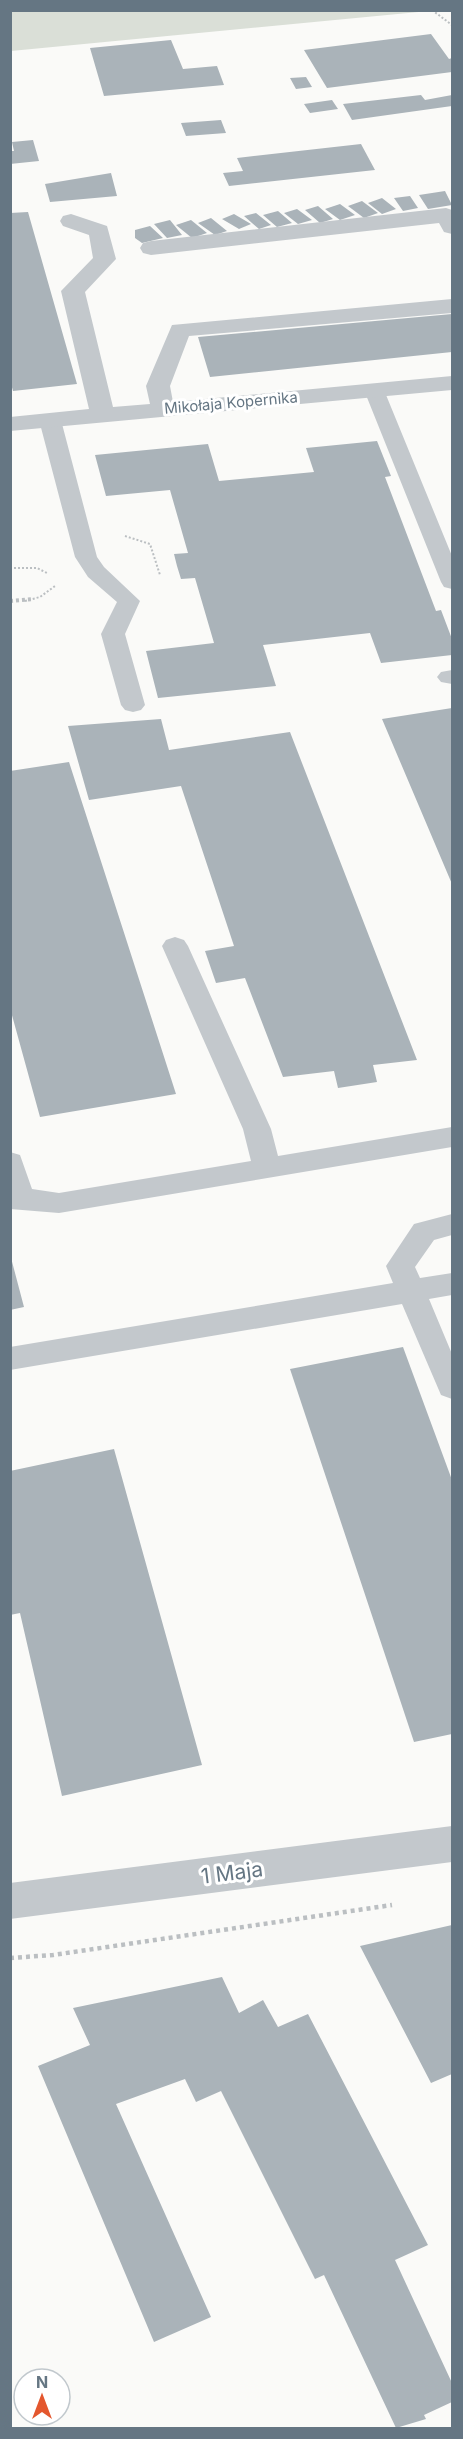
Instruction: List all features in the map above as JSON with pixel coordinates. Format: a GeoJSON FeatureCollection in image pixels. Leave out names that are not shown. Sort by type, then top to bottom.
{"type":"FeatureCollection","features":[{"type":"Feature","properties":{"kind":"street"},"geometry":{"type":"LineString","coordinates":[[151,248],[447,215],[453,227]]}},
{"type":"Feature","properties":{"kind":"street"},"geometry":{"type":"LineString","coordinates":[[71,221],[99,231],[105,260],[73,291],[103,415]]}},
{"type":"Feature","properties":{"kind":"street"},"geometry":{"type":"LineString","coordinates":[[163,410],[158,386],[180,330],[453,306]]}},
{"type":"Feature","properties":{"kind":"street","name":"Mikołaja Kopernika"},"geometry":{"type":"LineString","coordinates":[[10,424],[453,383]]}},
{"type":"Feature","properties":{"kind":"street","name":"1 Maja"},"geometry":{"type":"LineString","coordinates":[[10,1901],[453,1844]]}},
{"type":"Feature","properties":{"kind":"lane"},"geometry":{"type":"LineString","coordinates":[[374,390],[453,582]]}},
{"type":"Feature","properties":{"kind":"lane"},"geometry":{"type":"LineString","coordinates":[[50,420],[86,557],[96,572],[129,601],[113,634],[133,705]]}},
{"type":"Feature","properties":{"kind":"lane"},"geometry":{"type":"LineString","coordinates":[[175,946],[257,1130],[267,1169]]}},
{"type":"Feature","properties":{"kind":"lane"},"geometry":{"type":"LineString","coordinates":[[10,1162],[15,1198],[59,1203],[453,1137]]}},
{"type":"Feature","properties":{"kind":"lane"},"geometry":{"type":"LineString","coordinates":[[453,1225],[424,1232],[400,1266],[414,1292],[453,1387]]}},
{"type":"Feature","properties":{"kind":"lane"},"geometry":{"type":"LineString","coordinates":[[10,1359],[453,1284]]}},
{"type":"Feature","properties":{"kind":"path"},"geometry":{"type":"LineString","coordinates":[[432,10],[453,25]]}},
{"type":"Feature","properties":{"kind":"path"},"geometry":{"type":"LineString","coordinates":[[10,568],[37,568],[54,577]]}},
{"type":"Feature","properties":{"kind":"path"},"geometry":{"type":"LineString","coordinates":[[10,1958],[53,1955],[396,1904]]}},
{"type":"Feature","properties":{"kind":"shaded area"},"geometry":{"type":"Polygon","coordinates":[[[11,10],[429,10],[429,11],[11,51],[11,10]]]}},
{"type":"Feature","properties":{"kind":"building"},"geometry":{"type":"Polygon","coordinates":[[[431,34],[449,59],[452,58],[452,72],[327,88],[304,50],[431,34]]]}},
{"type":"Feature","properties":{"kind":"building"},"geometry":{"type":"Polygon","coordinates":[[[171,40],[183,69],[217,66],[224,85],[104,96],[90,48],[171,40]]]}},
{"type":"Feature","properties":{"kind":"building"},"geometry":{"type":"Polygon","coordinates":[[[306,77],[312,87],[296,89],[290,78],[306,77]]]}},
{"type":"Feature","properties":{"kind":"building"},"geometry":{"type":"Polygon","coordinates":[[[421,95],[425,100],[452,95],[452,106],[352,120],[343,104],[421,95]]]}},
{"type":"Feature","properties":{"kind":"building"},"geometry":{"type":"Polygon","coordinates":[[[332,100],[338,109],[310,113],[304,104],[332,100]]]}},
{"type":"Feature","properties":{"kind":"building"},"geometry":{"type":"Polygon","coordinates":[[[221,120],[226,133],[186,136],[181,123],[221,120]]]}},
{"type":"Feature","properties":{"kind":"building"},"geometry":{"type":"Polygon","coordinates":[[[33,140],[39,161],[10,164],[10,151],[14,151],[12,142],[33,140]]]}},
{"type":"Feature","properties":{"kind":"building"},"geometry":{"type":"Polygon","coordinates":[[[361,144],[375,170],[229,186],[223,173],[243,171],[237,158],[361,144]]]}},
{"type":"Feature","properties":{"kind":"building"},"geometry":{"type":"Polygon","coordinates":[[[111,173],[117,196],[50,202],[45,184],[111,173]]]}},
{"type":"Feature","properties":{"kind":"building"},"geometry":{"type":"Polygon","coordinates":[[[445,191],[452,205],[428,209],[419,195],[445,191]]]}},
{"type":"Feature","properties":{"kind":"building"},"geometry":{"type":"Polygon","coordinates":[[[410,196],[418,208],[403,211],[394,198],[410,196]]]}},
{"type":"Feature","properties":{"kind":"building"},"geometry":{"type":"Polygon","coordinates":[[[382,198],[396,209],[382,214],[368,203],[382,198]]]}},
{"type":"Feature","properties":{"kind":"building"},"geometry":{"type":"Polygon","coordinates":[[[362,201],[378,213],[364,218],[348,206],[362,201]]]}},
{"type":"Feature","properties":{"kind":"building"},"geometry":{"type":"Polygon","coordinates":[[[340,204],[355,215],[340,220],[325,209],[340,204]]]}},
{"type":"Feature","properties":{"kind":"building"},"geometry":{"type":"Polygon","coordinates":[[[318,206],[333,219],[320,223],[305,210],[318,206]]]}},
{"type":"Feature","properties":{"kind":"building"},"geometry":{"type":"Polygon","coordinates":[[[297,209],[312,220],[298,224],[284,213],[297,209]]]}},
{"type":"Feature","properties":{"kind":"building"},"geometry":{"type":"Polygon","coordinates":[[[278,211],[292,223],[277,227],[263,215],[278,211]]]}},
{"type":"Feature","properties":{"kind":"building"},"geometry":{"type":"Polygon","coordinates":[[[28,212],[77,384],[13,391],[10,380],[10,213],[28,212]]]}},
{"type":"Feature","properties":{"kind":"building"},"geometry":{"type":"Polygon","coordinates":[[[256,213],[271,225],[259,229],[244,216],[256,213]]]}},
{"type":"Feature","properties":{"kind":"building"},"geometry":{"type":"Polygon","coordinates":[[[234,214],[251,224],[239,229],[222,219],[234,214]]]}},
{"type":"Feature","properties":{"kind":"building"},"geometry":{"type":"Polygon","coordinates":[[[211,218],[227,231],[215,235],[198,223],[211,218]]]}},
{"type":"Feature","properties":{"kind":"building"},"geometry":{"type":"Polygon","coordinates":[[[170,220],[182,235],[167,238],[154,224],[170,220]]]}},
{"type":"Feature","properties":{"kind":"building"},"geometry":{"type":"Polygon","coordinates":[[[191,220],[207,233],[192,238],[176,225],[191,220]]]}},
{"type":"Feature","properties":{"kind":"building"},"geometry":{"type":"Polygon","coordinates":[[[150,226],[163,238],[142,243],[135,238],[135,230],[150,226]]]}},
{"type":"Feature","properties":{"kind":"building"},"geometry":{"type":"Polygon","coordinates":[[[452,314],[452,352],[210,377],[198,337],[452,314]]]}},
{"type":"Feature","properties":{"kind":"building"},"geometry":{"type":"Polygon","coordinates":[[[377,441],[391,476],[385,477],[436,611],[441,610],[452,639],[452,655],[381,663],[370,633],[263,645],[276,686],[158,698],[146,651],[214,643],[195,578],[181,579],[177,566],[174,554],[188,553],[170,490],[106,496],[95,455],[208,444],[219,481],[314,472],[306,448],[377,441]]]}},
{"type":"Feature","properties":{"kind":"building"},"geometry":{"type":"Polygon","coordinates":[[[452,708],[452,884],[382,719],[452,708]]]}},
{"type":"Feature","properties":{"kind":"building"},"geometry":{"type":"Polygon","coordinates":[[[161,719],[169,750],[290,732],[417,1060],[373,1065],[377,1082],[338,1088],[334,1071],[283,1077],[245,978],[216,983],[205,951],[234,946],[181,786],[89,800],[68,726],[161,719]]]}},
{"type":"Feature","properties":{"kind":"building"},"geometry":{"type":"Polygon","coordinates":[[[69,762],[176,1094],[40,1117],[10,1008],[10,771],[69,762]]]}},
{"type":"Feature","properties":{"kind":"building"},"geometry":{"type":"Polygon","coordinates":[[[10,1254],[24,1307],[10,1310],[10,1254]]]}},
{"type":"Feature","properties":{"kind":"building"},"geometry":{"type":"Polygon","coordinates":[[[403,1347],[452,1480],[452,1734],[414,1742],[290,1369],[403,1347]]]}},
{"type":"Feature","properties":{"kind":"building"},"geometry":{"type":"Polygon","coordinates":[[[114,1449],[202,1765],[62,1796],[20,1613],[10,1615],[10,1471],[114,1449]]]}},
{"type":"Feature","properties":{"kind":"building"},"geometry":{"type":"Polygon","coordinates":[[[452,1925],[452,2074],[431,2083],[360,1946],[452,1925]]]}},
{"type":"Feature","properties":{"kind":"building"},"geometry":{"type":"Polygon","coordinates":[[[222,1977],[239,2013],[263,2000],[278,2027],[308,2014],[428,2245],[395,2260],[452,2383],[452,2402],[424,2415],[426,2419],[396,2428],[324,2275],[315,2279],[221,2091],[196,2102],[185,2079],[116,2104],[211,2317],[154,2342],[38,2066],[90,2045],[73,2008],[222,1977]]]}}]}
